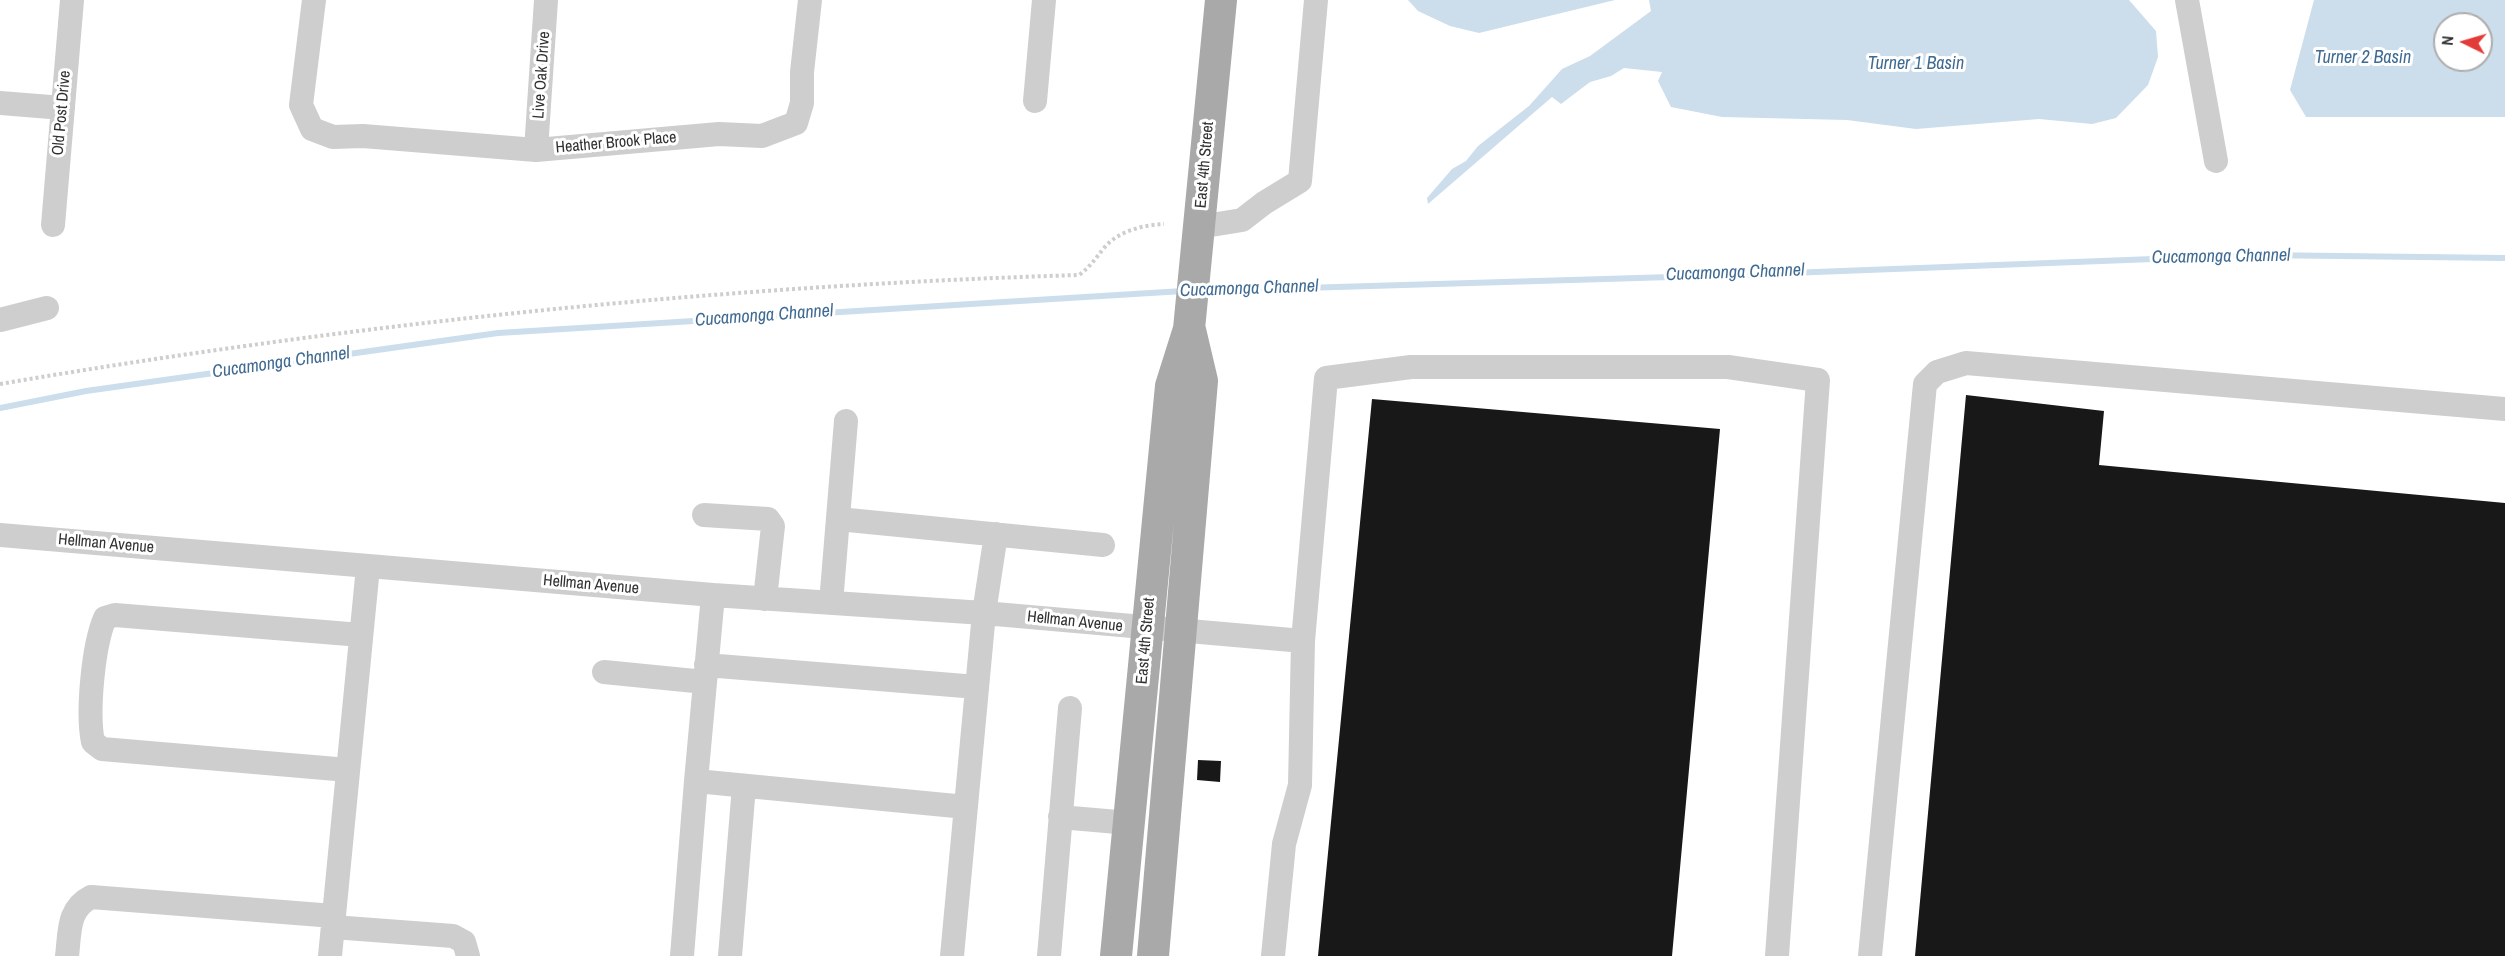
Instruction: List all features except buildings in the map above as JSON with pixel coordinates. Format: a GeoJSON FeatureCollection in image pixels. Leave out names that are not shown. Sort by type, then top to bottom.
{"type":"FeatureCollection","features":[{"type":"Feature","properties":{"kind":"main road","name":"East 4th Street"},"geometry":{"type":"LineString","coordinates":[[1116,956],[1171,386],[1189,329],[1221,0]]}},
{"type":"Feature","properties":{"kind":"main road","name":"East 4th Street"},"geometry":{"type":"LineString","coordinates":[[1153,956],[1202,381],[1189,329]]}},
{"type":"Feature","properties":{"kind":"street","name":"Old Post Drive"},"geometry":{"type":"LineString","coordinates":[[53,225],[72,0]]}},
{"type":"Feature","properties":{"kind":"street","name":"Heather Brook Place"},"geometry":{"type":"LineString","coordinates":[[314,0],[301,105],[312,129],[333,137],[363,136],[536,150],[719,134],[762,136],[796,123],[802,103],[802,72],[810,0]]}},
{"type":"Feature","properties":{"kind":"street","name":"Live Oak Drive"},"geometry":{"type":"LineString","coordinates":[[536,150],[546,0]]}},
{"type":"Feature","properties":{"kind":"street"},"geometry":{"type":"LineString","coordinates":[[1035,101],[1044,0]]}},
{"type":"Feature","properties":{"kind":"street"},"geometry":{"type":"LineString","coordinates":[[1199,227],[1242,220],[1264,202],[1300,181],[1316,0]]}},
{"type":"Feature","properties":{"kind":"street"},"geometry":{"type":"LineString","coordinates":[[2187,0],[2216,161]]}},
{"type":"Feature","properties":{"kind":"street"},"geometry":{"type":"LineString","coordinates":[[0,103],[63,108]]}},
{"type":"Feature","properties":{"kind":"street"},"geometry":{"type":"LineString","coordinates":[[0,320],[47,308]]}},
{"type":"Feature","properties":{"kind":"street"},"geometry":{"type":"LineString","coordinates":[[1870,956],[1925,384],[1937,372],[1966,363],[2505,409]]}},
{"type":"Feature","properties":{"kind":"street"},"geometry":{"type":"LineString","coordinates":[[1273,956],[1284,844],[1300,785],[1303,641],[1326,378],[1411,367],[1728,367],[1818,380],[1777,956]]}},
{"type":"Feature","properties":{"kind":"street"},"geometry":{"type":"LineString","coordinates":[[831,603],[846,421]]}},
{"type":"Feature","properties":{"kind":"street"},"geometry":{"type":"LineString","coordinates":[[704,515],[768,519],[773,526],[765,598]]}},
{"type":"Feature","properties":{"kind":"street"},"geometry":{"type":"LineString","coordinates":[[838,519],[1102,545]]}},
{"type":"Feature","properties":{"kind":"street"},"geometry":{"type":"LineString","coordinates":[[952,956],[984,613],[996,534]]}},
{"type":"Feature","properties":{"kind":"street","name":"Hellman Avenue"},"geometry":{"type":"LineString","coordinates":[[0,535],[368,567],[713,595],[984,613],[1303,641]]}},
{"type":"Feature","properties":{"kind":"street"},"geometry":{"type":"LineString","coordinates":[[330,956],[368,567]]}},
{"type":"Feature","properties":{"kind":"street"},"geometry":{"type":"LineString","coordinates":[[682,956],[713,595]]}},
{"type":"Feature","properties":{"kind":"street"},"geometry":{"type":"LineString","coordinates":[[348,770],[102,750],[93,742],[90,725],[99,633],[105,618],[115,615],[362,635]]}},
{"type":"Feature","properties":{"kind":"street"},"geometry":{"type":"LineString","coordinates":[[604,672],[706,674],[977,687]]}},
{"type":"Feature","properties":{"kind":"street"},"geometry":{"type":"LineString","coordinates":[[1049,956],[1070,708]]}},
{"type":"Feature","properties":{"kind":"street"},"geometry":{"type":"LineString","coordinates":[[696,781],[966,807]]}},
{"type":"Feature","properties":{"kind":"street"},"geometry":{"type":"LineString","coordinates":[[730,956],[744,786]]}},
{"type":"Feature","properties":{"kind":"street"},"geometry":{"type":"LineString","coordinates":[[1060,817],[1129,823]]}},
{"type":"Feature","properties":{"kind":"street"},"geometry":{"type":"LineString","coordinates":[[67,956],[72,914],[81,902],[91,897],[334,921],[453,936],[464,942],[468,956]]}},
{"type":"Feature","properties":{"kind":"path"},"geometry":{"type":"LineString","coordinates":[[0,384],[236,346],[555,308],[801,288],[1079,275],[1092,265],[1105,246],[1122,234],[1151,225],[1164,224]]}},
{"type":"Feature","properties":{"kind":"water"},"geometry":{"type":"Polygon","coordinates":[[[1408,0],[1615,0],[1479,33],[1450,26],[1418,11],[1408,0]]]}},
{"type":"Feature","properties":{"kind":"water","name":"Turner 1 Basin"},"geometry":{"type":"Polygon","coordinates":[[[1649,0],[2129,0],[2156,31],[2158,57],[2148,85],[2116,118],[2092,124],[2039,119],[1916,129],[1847,120],[1722,117],[1671,107],[1658,81],[1662,72],[1624,68],[1611,76],[1590,82],[1561,104],[1552,97],[1428,204],[1427,198],[1452,169],[1466,161],[1478,146],[1529,106],[1562,69],[1590,56],[1651,11],[1649,0]]]}},
{"type":"Feature","properties":{"kind":"water","name":"Turner 2 Basin"},"geometry":{"type":"Polygon","coordinates":[[[2314,0],[2505,0],[2505,117],[2306,117],[2290,90],[2314,0]]]}},
{"type":"Feature","properties":{"kind":"waterway","name":"Cucamonga Channel"},"geometry":{"type":"LineString","coordinates":[[1203,291],[1738,275],[2257,255],[2505,258]]}},
{"type":"Feature","properties":{"kind":"waterway","name":"Cucamonga Channel"},"geometry":{"type":"LineString","coordinates":[[0,408],[86,391],[498,333],[1183,291]]}}]}
